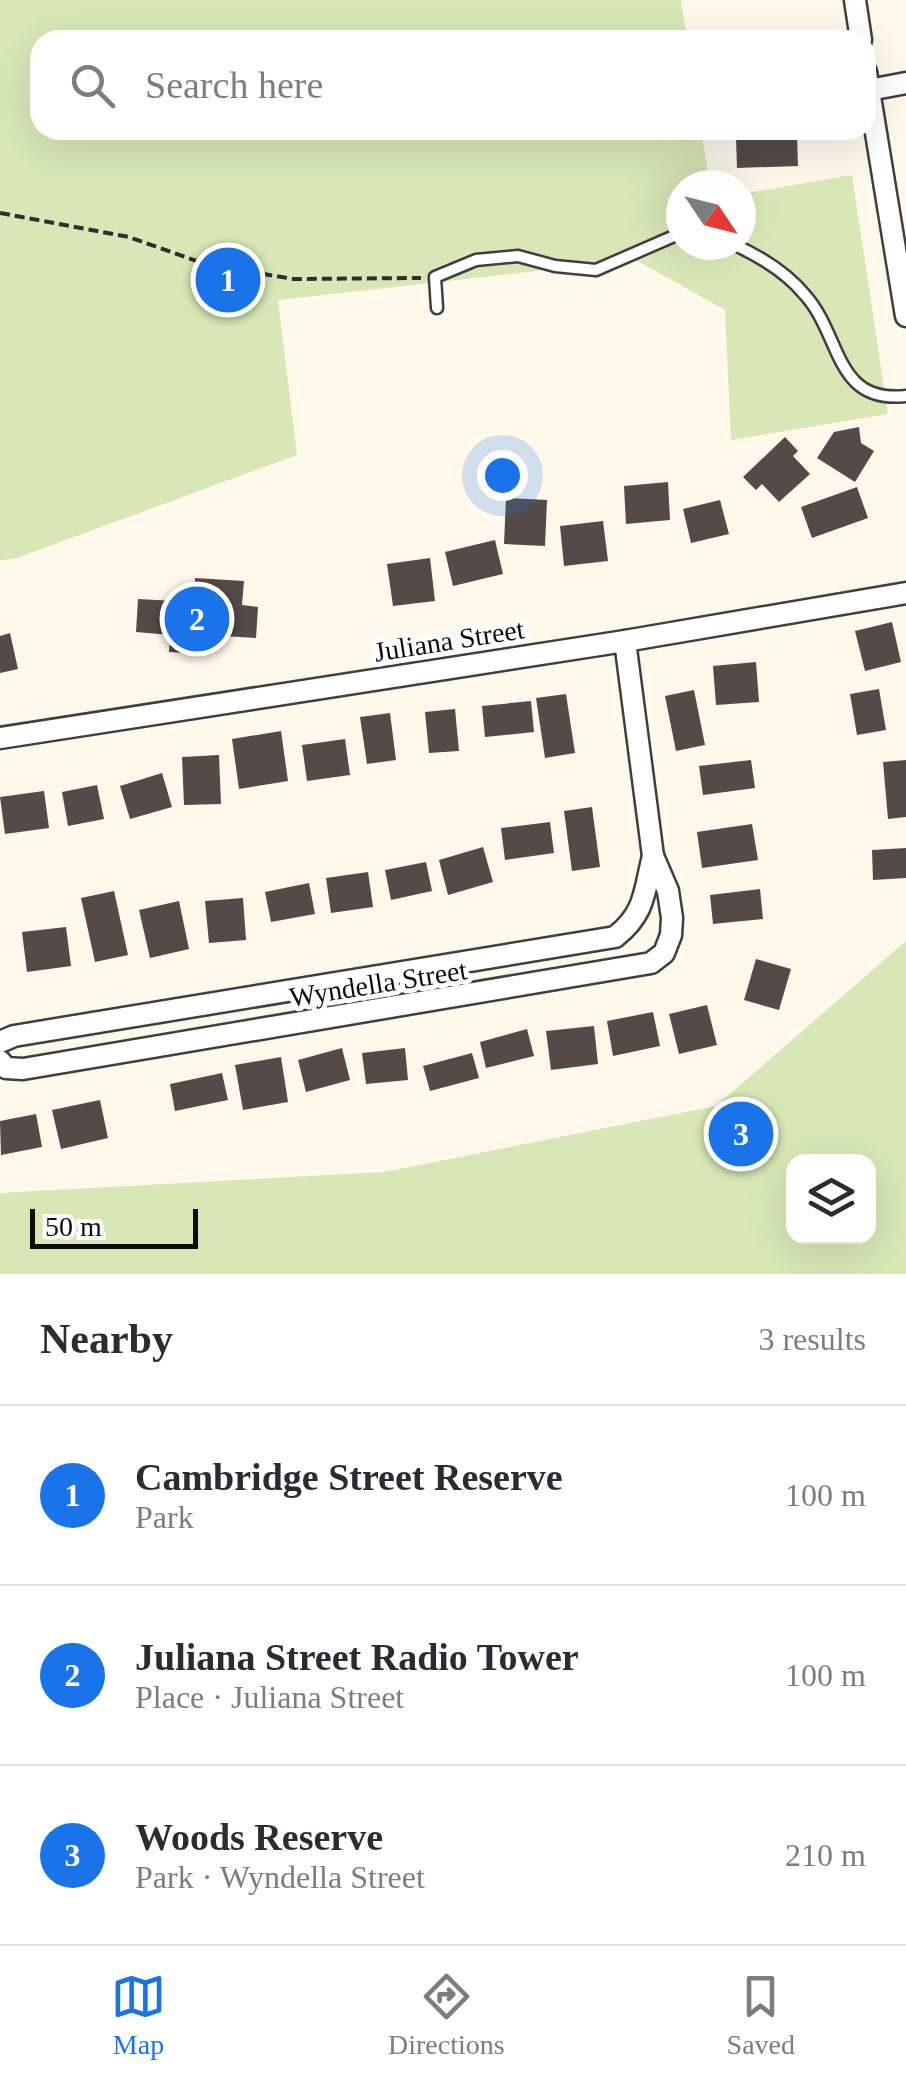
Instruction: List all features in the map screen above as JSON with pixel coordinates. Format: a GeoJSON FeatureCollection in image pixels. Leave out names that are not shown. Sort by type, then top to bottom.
{"type":"FeatureCollection","features":[{"type":"Feature","properties":{"kind":"street"},"geometry":{"type":"LineString","coordinates":[[854,0],[859,30]]}},
{"type":"Feature","properties":{"kind":"street"},"geometry":{"type":"LineString","coordinates":[[876,82],[906,84]]}},
{"type":"Feature","properties":{"kind":"street"},"geometry":{"type":"LineString","coordinates":[[876,130],[906,316]]}},
{"type":"Feature","properties":{"kind":"street","name":"Juliana Street"},"geometry":{"type":"LineString","coordinates":[[0,738],[906,593]]}},
{"type":"Feature","properties":{"kind":"street","name":"Wyndella Street"},"geometry":{"type":"LineString","coordinates":[[0,1062],[6,1068],[23,1069],[651,964],[664,953],[672,918],[668,891],[653,856],[625,641]]}},
{"type":"Feature","properties":{"kind":"street","name":"Wyndella Street"},"geometry":{"type":"LineString","coordinates":[[0,1042],[14,1036],[615,937],[633,923],[643,903],[653,856]]}},
{"type":"Feature","properties":{"kind":"lane"},"geometry":{"type":"LineString","coordinates":[[437,308],[435,277],[476,260],[518,256],[556,266],[596,270],[666,240]]}},
{"type":"Feature","properties":{"kind":"lane"},"geometry":{"type":"LineString","coordinates":[[756,255],[807,296],[854,382],[868,393],[886,398],[906,396]]}},
{"type":"Feature","properties":{"kind":"path"},"geometry":{"type":"LineString","coordinates":[[0,213],[128,236],[208,265],[294,279],[435,277]]}},
{"type":"Feature","properties":{"kind":"green space"},"geometry":{"type":"Polygon","coordinates":[[[0,0],[681,0],[686,30],[30,30],[30,140],[703,140],[708,170],[666,170],[666,260],[756,260],[756,191],[852,175],[888,414],[731,440],[725,310],[636,260],[278,300],[297,455],[0,561],[0,0]]]}},
{"type":"Feature","properties":{"kind":"green space"},"geometry":{"type":"Polygon","coordinates":[[[906,941],[906,1274],[0,1274],[0,1193],[384,1172],[716,1106],[906,941]]]}},
{"type":"Feature","properties":{"kind":"building"},"geometry":{"type":"Polygon","coordinates":[[[736,140],[797,140],[798,166],[737,168],[736,140]]]}},
{"type":"Feature","properties":{"kind":"building"},"geometry":{"type":"Polygon","coordinates":[[[859,427],[861,443],[874,451],[855,482],[817,458],[834,432],[859,427]]]}},
{"type":"Feature","properties":{"kind":"building"},"geometry":{"type":"Polygon","coordinates":[[[785,437],[798,451],[793,456],[810,474],[779,502],[762,484],[756,490],[743,477],[785,437]]]}},
{"type":"Feature","properties":{"kind":"building"},"geometry":{"type":"Polygon","coordinates":[[[668,482],[670,520],[626,524],[624,486],[668,482]]]}},
{"type":"Feature","properties":{"kind":"building"},"geometry":{"type":"Polygon","coordinates":[[[857,487],[868,518],[812,538],[801,507],[857,487]]]}},
{"type":"Feature","properties":{"kind":"building"},"geometry":{"type":"Polygon","coordinates":[[[506,498],[547,500],[545,546],[504,544],[506,498]]]}},
{"type":"Feature","properties":{"kind":"building"},"geometry":{"type":"Polygon","coordinates":[[[720,500],[729,534],[691,543],[683,509],[720,500]]]}},
{"type":"Feature","properties":{"kind":"building"},"geometry":{"type":"Polygon","coordinates":[[[603,521],[608,561],[564,566],[560,526],[603,521]]]}},
{"type":"Feature","properties":{"kind":"building"},"geometry":{"type":"Polygon","coordinates":[[[495,540],[503,574],[453,586],[445,552],[495,540]]]}},
{"type":"Feature","properties":{"kind":"building"},"geometry":{"type":"Polygon","coordinates":[[[430,558],[435,601],[393,606],[387,564],[430,558]]]}},
{"type":"Feature","properties":{"kind":"building"},"geometry":{"type":"Polygon","coordinates":[[[195,578],[244,581],[242,605],[258,607],[256,638],[207,635],[206,654],[169,652],[170,635],[136,632],[138,599],[194,602],[195,578]]]}},
{"type":"Feature","properties":{"kind":"building"},"geometry":{"type":"Polygon","coordinates":[[[892,622],[901,662],[865,671],[855,631],[892,622]]]}},
{"type":"Feature","properties":{"kind":"building"},"geometry":{"type":"Polygon","coordinates":[[[10,633],[18,669],[0,673],[0,636],[10,633]]]}},
{"type":"Feature","properties":{"kind":"building"},"geometry":{"type":"Polygon","coordinates":[[[756,662],[759,702],[716,705],[713,666],[756,662]]]}},
{"type":"Feature","properties":{"kind":"building"},"geometry":{"type":"Polygon","coordinates":[[[879,689],[886,730],[857,735],[850,694],[879,689]]]}},
{"type":"Feature","properties":{"kind":"building"},"geometry":{"type":"Polygon","coordinates":[[[694,690],[705,745],[676,751],[665,696],[694,690]]]}},
{"type":"Feature","properties":{"kind":"building"},"geometry":{"type":"Polygon","coordinates":[[[566,694],[575,753],[545,758],[536,698],[566,694]]]}},
{"type":"Feature","properties":{"kind":"building"},"geometry":{"type":"Polygon","coordinates":[[[531,701],[534,732],[485,737],[482,706],[531,701]]]}},
{"type":"Feature","properties":{"kind":"building"},"geometry":{"type":"Polygon","coordinates":[[[455,709],[459,751],[429,753],[425,712],[455,709]]]}},
{"type":"Feature","properties":{"kind":"building"},"geometry":{"type":"Polygon","coordinates":[[[390,713],[396,760],[367,764],[360,717],[390,713]]]}},
{"type":"Feature","properties":{"kind":"building"},"geometry":{"type":"Polygon","coordinates":[[[281,731],[288,781],[239,789],[232,739],[281,731]]]}},
{"type":"Feature","properties":{"kind":"building"},"geometry":{"type":"Polygon","coordinates":[[[345,739],[350,775],[307,781],[302,745],[345,739]]]}},
{"type":"Feature","properties":{"kind":"building"},"geometry":{"type":"Polygon","coordinates":[[[219,755],[221,804],[184,805],[182,757],[219,755]]]}},
{"type":"Feature","properties":{"kind":"building"},"geometry":{"type":"Polygon","coordinates":[[[751,760],[755,788],[703,795],[699,766],[751,760]]]}},
{"type":"Feature","properties":{"kind":"building"},"geometry":{"type":"Polygon","coordinates":[[[906,760],[906,817],[888,819],[883,762],[906,760]]]}},
{"type":"Feature","properties":{"kind":"building"},"geometry":{"type":"Polygon","coordinates":[[[162,773],[172,807],[130,819],[120,786],[162,773]]]}},
{"type":"Feature","properties":{"kind":"building"},"geometry":{"type":"Polygon","coordinates":[[[97,785],[104,819],[68,826],[62,792],[97,785]]]}},
{"type":"Feature","properties":{"kind":"building"},"geometry":{"type":"Polygon","coordinates":[[[44,791],[49,828],[5,834],[0,797],[44,791]]]}},
{"type":"Feature","properties":{"kind":"building"},"geometry":{"type":"Polygon","coordinates":[[[592,807],[600,867],[572,871],[564,811],[592,807]]]}},
{"type":"Feature","properties":{"kind":"building"},"geometry":{"type":"Polygon","coordinates":[[[550,822],[554,853],[505,860],[501,828],[550,822]]]}},
{"type":"Feature","properties":{"kind":"building"},"geometry":{"type":"Polygon","coordinates":[[[752,824],[758,860],[702,868],[697,832],[752,824]]]}},
{"type":"Feature","properties":{"kind":"building"},"geometry":{"type":"Polygon","coordinates":[[[483,847],[493,882],[448,895],[439,860],[483,847]]]}},
{"type":"Feature","properties":{"kind":"building"},"geometry":{"type":"Polygon","coordinates":[[[906,848],[906,878],[873,880],[872,850],[906,848]]]}},
{"type":"Feature","properties":{"kind":"building"},"geometry":{"type":"Polygon","coordinates":[[[426,862],[432,891],[391,900],[385,870],[426,862]]]}},
{"type":"Feature","properties":{"kind":"building"},"geometry":{"type":"Polygon","coordinates":[[[368,872],[373,907],[331,913],[326,878],[368,872]]]}},
{"type":"Feature","properties":{"kind":"building"},"geometry":{"type":"Polygon","coordinates":[[[309,883],[315,914],[271,922],[265,892],[309,883]]]}},
{"type":"Feature","properties":{"kind":"building"},"geometry":{"type":"Polygon","coordinates":[[[760,889],[763,919],[713,924],[710,895],[760,889]]]}},
{"type":"Feature","properties":{"kind":"building"},"geometry":{"type":"Polygon","coordinates":[[[114,891],[128,955],[95,962],[81,898],[114,891]]]}},
{"type":"Feature","properties":{"kind":"building"},"geometry":{"type":"Polygon","coordinates":[[[243,898],[246,940],[209,943],[205,901],[243,898]]]}},
{"type":"Feature","properties":{"kind":"building"},"geometry":{"type":"Polygon","coordinates":[[[179,901],[189,949],[150,958],[139,910],[179,901]]]}},
{"type":"Feature","properties":{"kind":"building"},"geometry":{"type":"Polygon","coordinates":[[[66,927],[71,966],[27,972],[22,932],[66,927]]]}},
{"type":"Feature","properties":{"kind":"building"},"geometry":{"type":"Polygon","coordinates":[[[756,959],[791,969],[779,1010],[744,1000],[756,959]]]}},
{"type":"Feature","properties":{"kind":"building"},"geometry":{"type":"Polygon","coordinates":[[[707,1005],[717,1045],[679,1054],[669,1014],[707,1005]]]}},
{"type":"Feature","properties":{"kind":"building"},"geometry":{"type":"Polygon","coordinates":[[[653,1012],[660,1046],[613,1056],[607,1021],[653,1012]]]}},
{"type":"Feature","properties":{"kind":"building"},"geometry":{"type":"Polygon","coordinates":[[[594,1026],[598,1064],[551,1070],[546,1031],[594,1026]]]}},
{"type":"Feature","properties":{"kind":"building"},"geometry":{"type":"Polygon","coordinates":[[[527,1029],[534,1056],[486,1068],[480,1042],[527,1029]]]}},
{"type":"Feature","properties":{"kind":"building"},"geometry":{"type":"Polygon","coordinates":[[[342,1048],[350,1080],[306,1092],[298,1060],[342,1048]]]}},
{"type":"Feature","properties":{"kind":"building"},"geometry":{"type":"Polygon","coordinates":[[[405,1048],[408,1080],[366,1084],[362,1053],[405,1048]]]}},
{"type":"Feature","properties":{"kind":"building"},"geometry":{"type":"Polygon","coordinates":[[[472,1053],[479,1078],[430,1091],[423,1066],[472,1053]]]}},
{"type":"Feature","properties":{"kind":"building"},"geometry":{"type":"Polygon","coordinates":[[[281,1057],[288,1102],[243,1110],[235,1065],[281,1057]]]}},
{"type":"Feature","properties":{"kind":"building"},"geometry":{"type":"Polygon","coordinates":[[[222,1073],[228,1100],[175,1111],[170,1084],[222,1073]]]}},
{"type":"Feature","properties":{"kind":"building"},"geometry":{"type":"Polygon","coordinates":[[[100,1100],[108,1138],[61,1149],[52,1110],[100,1100]]]}},
{"type":"Feature","properties":{"kind":"building"},"geometry":{"type":"Polygon","coordinates":[[[36,1114],[42,1147],[1,1155],[0,1121],[36,1114]]]}},
{"type":"Feature","properties":{"kind":"place","name":"Cambridge Street Reserve"},"geometry":{"type":"Point","coordinates":[228,280]}},
{"type":"Feature","properties":{"kind":"place","name":"Juliana Street Radio Tower"},"geometry":{"type":"Point","coordinates":[197,619]}},
{"type":"Feature","properties":{"kind":"place","name":"Woods Reserve"},"geometry":{"type":"Point","coordinates":[741,1134]}}]}
